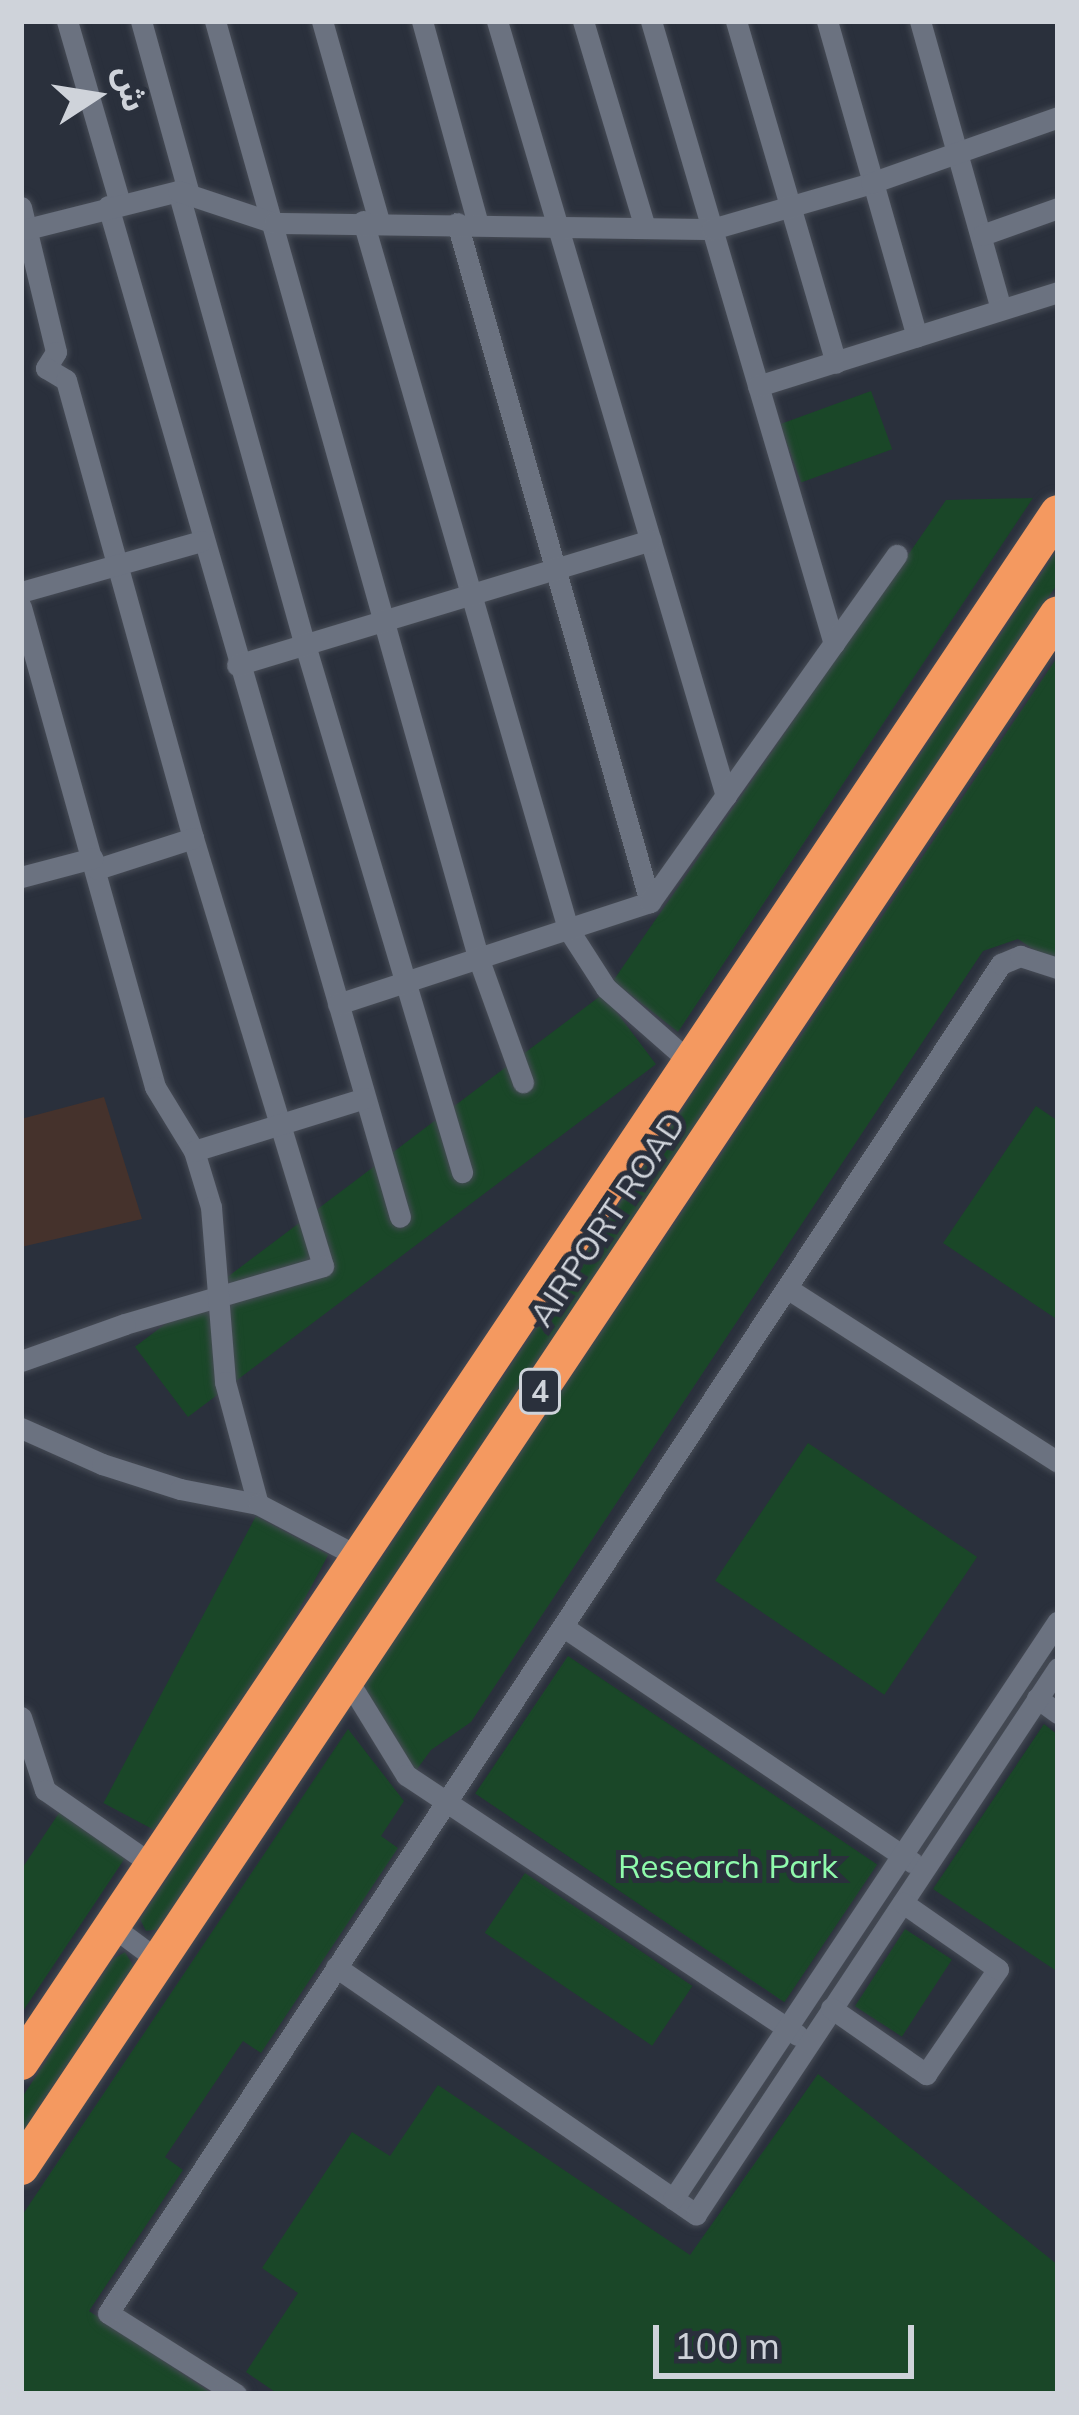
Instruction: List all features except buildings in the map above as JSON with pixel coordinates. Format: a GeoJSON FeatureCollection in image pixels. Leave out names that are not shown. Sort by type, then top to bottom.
{"type":"FeatureCollection","features":[{"type":"Feature","properties":{"kind":"highway","name":"AIRPORT ROAD"},"geometry":{"type":"LineString","coordinates":[[21,2062],[1058,513]]}},
{"type":"Feature","properties":{"kind":"highway","name":"AIRPORT ROAD"},"geometry":{"type":"LineString","coordinates":[[21,2167],[1054,626]]}},
{"type":"Feature","properties":{"kind":"street"},"geometry":{"type":"LineString","coordinates":[[68,21],[201,541],[400,1216]]}},
{"type":"Feature","properties":{"kind":"street"},"geometry":{"type":"LineString","coordinates":[[141,21],[305,648],[462,1172]]}},
{"type":"Feature","properties":{"kind":"street"},"geometry":{"type":"LineString","coordinates":[[215,21],[479,960],[523,1082]]}},
{"type":"Feature","properties":{"kind":"street"},"geometry":{"type":"LineString","coordinates":[[322,21],[469,592],[568,929],[606,988],[691,1063]]}},
{"type":"Feature","properties":{"kind":"street"},"geometry":{"type":"LineString","coordinates":[[422,21],[556,569],[650,902]]}},
{"type":"Feature","properties":{"kind":"street"},"geometry":{"type":"LineString","coordinates":[[497,21],[725,796]]}},
{"type":"Feature","properties":{"kind":"street"},"geometry":{"type":"LineString","coordinates":[[583,21],[645,228]]}},
{"type":"Feature","properties":{"kind":"street"},"geometry":{"type":"LineString","coordinates":[[736,21],[836,363]]}},
{"type":"Feature","properties":{"kind":"street"},"geometry":{"type":"LineString","coordinates":[[827,21],[917,336]]}},
{"type":"Feature","properties":{"kind":"street"},"geometry":{"type":"LineString","coordinates":[[920,21],[1001,309]]}},
{"type":"Feature","properties":{"kind":"street"},"geometry":{"type":"LineString","coordinates":[[659,23],[712,229],[834,644]]}},
{"type":"Feature","properties":{"kind":"street"},"geometry":{"type":"LineString","coordinates":[[21,1361],[125,1324],[323,1266],[193,838],[66,380],[51,360],[24,218],[183,191],[274,223],[712,229],[871,183],[1058,117]]}},
{"type":"Feature","properties":{"kind":"street"},"geometry":{"type":"LineString","coordinates":[[982,235],[1058,208]]}},
{"type":"Feature","properties":{"kind":"street"},"geometry":{"type":"LineString","coordinates":[[758,386],[1058,292]]}},
{"type":"Feature","properties":{"kind":"street"},"geometry":{"type":"LineString","coordinates":[[21,373],[51,360]]}},
{"type":"Feature","properties":{"kind":"street"},"geometry":{"type":"LineString","coordinates":[[237,665],[651,540]]}},
{"type":"Feature","properties":{"kind":"street"},"geometry":{"type":"LineString","coordinates":[[21,592],[201,541]]}},
{"type":"Feature","properties":{"kind":"street"},"geometry":{"type":"LineString","coordinates":[[338,1004],[650,902],[897,555]]}},
{"type":"Feature","properties":{"kind":"street"},"geometry":{"type":"LineString","coordinates":[[21,607],[155,1087],[194,1151],[211,1207],[224,1382],[258,1504]]}},
{"type":"Feature","properties":{"kind":"street"},"geometry":{"type":"LineString","coordinates":[[21,877],[95,864],[193,838]]}},
{"type":"Feature","properties":{"kind":"street"},"geometry":{"type":"LineString","coordinates":[[236,2394],[108,2313],[790,1290],[1001,964],[1020,956],[1058,968]]}},
{"type":"Feature","properties":{"kind":"street"},"geometry":{"type":"LineString","coordinates":[[194,1151],[365,1097]]}},
{"type":"Feature","properties":{"kind":"street"},"geometry":{"type":"LineString","coordinates":[[790,1290],[1058,1462]]}},
{"type":"Feature","properties":{"kind":"street"},"geometry":{"type":"LineString","coordinates":[[21,1428],[102,1464],[180,1490],[258,1504],[359,1557]]}},
{"type":"Feature","properties":{"kind":"street"},"geometry":{"type":"LineString","coordinates":[[674,2199],[1058,1622]]}},
{"type":"Feature","properties":{"kind":"street"},"geometry":{"type":"LineString","coordinates":[[566,1628],[924,1871]]}},
{"type":"Feature","properties":{"kind":"street"},"geometry":{"type":"LineString","coordinates":[[336,1967],[696,2214],[1058,1668]]}},
{"type":"Feature","properties":{"kind":"street"},"geometry":{"type":"LineString","coordinates":[[347,1679],[406,1775],[808,2043]]}},
{"type":"Feature","properties":{"kind":"street"},"geometry":{"type":"LineString","coordinates":[[1037,1698],[1058,1713]]}},
{"type":"Feature","properties":{"kind":"street"},"geometry":{"type":"LineString","coordinates":[[21,1717],[45,1790],[153,1865]]}},
{"type":"Feature","properties":{"kind":"street"},"geometry":{"type":"LineString","coordinates":[[831,2008],[926,2074],[998,1970],[902,1904]]}},
{"type":"Feature","properties":{"kind":"street"},"geometry":{"type":"LineString","coordinates":[[112,1926],[159,1961]]}},
{"type":"Feature","properties":{"kind":"shaded area"},"geometry":{"type":"Polygon","coordinates":[[[104,1097],[142,1219],[21,1247],[21,1119],[104,1097]]]}},
{"type":"Feature","properties":{"kind":"green space"},"geometry":{"type":"Polygon","coordinates":[[[871,391],[892,449],[801,482],[780,424],[871,391]]]}},
{"type":"Feature","properties":{"kind":"green space"},"geometry":{"type":"Polygon","coordinates":[[[1033,498],[678,1032],[613,981],[946,500],[1033,498]]]}},
{"type":"Feature","properties":{"kind":"green space"},"geometry":{"type":"Polygon","coordinates":[[[1058,549],[1058,583],[161,1929],[146,1931],[140,1919],[1058,549]]]}},
{"type":"Feature","properties":{"kind":"green space"},"geometry":{"type":"Polygon","coordinates":[[[1058,656],[1058,966],[1018,939],[983,951],[471,1722],[431,1750],[412,1776],[360,1689],[1058,656]]]}},
{"type":"Feature","properties":{"kind":"green space"},"geometry":{"type":"Polygon","coordinates":[[[603,994],[656,1064],[188,1417],[135,1347],[603,994]]]}},
{"type":"Feature","properties":{"kind":"green space"},"geometry":{"type":"Polygon","coordinates":[[[1036,1106],[1058,1121],[1058,1320],[943,1243],[1036,1106]]]}},
{"type":"Feature","properties":{"kind":"green space"},"geometry":{"type":"Polygon","coordinates":[[[808,1443],[977,1557],[884,1695],[715,1581],[808,1443]]]}},
{"type":"Feature","properties":{"kind":"green space"},"geometry":{"type":"Polygon","coordinates":[[[256,1516],[328,1554],[176,1841],[103,1803],[256,1516]]]}},
{"type":"Feature","properties":{"kind":"green space","name":"Research Park"},"geometry":{"type":"Polygon","coordinates":[[[568,1656],[877,1865],[784,2002],[475,1794],[568,1656]]]}},
{"type":"Feature","properties":{"kind":"green space"},"geometry":{"type":"Polygon","coordinates":[[[1044,1724],[1058,1735],[1058,1972],[933,1889],[1044,1724]]]}},
{"type":"Feature","properties":{"kind":"green space"},"geometry":{"type":"Polygon","coordinates":[[[348,1729],[404,1801],[381,1836],[398,1848],[261,2053],[243,2041],[165,2157],[183,2170],[89,2311],[213,2394],[21,2394],[21,2217],[348,1729]]]}},
{"type":"Feature","properties":{"kind":"green space"},"geometry":{"type":"Polygon","coordinates":[[[61,1810],[125,1858],[21,2014],[21,1870],[61,1810]]]}},
{"type":"Feature","properties":{"kind":"green space"},"geometry":{"type":"Polygon","coordinates":[[[525,1873],[692,1986],[652,2046],[485,1933],[525,1873]]]}},
{"type":"Feature","properties":{"kind":"green space"},"geometry":{"type":"Polygon","coordinates":[[[905,1929],[952,1959],[902,2037],[855,2006],[905,1929]]]}},
{"type":"Feature","properties":{"kind":"green space"},"geometry":{"type":"Polygon","coordinates":[[[125,1952],[134,1967],[21,2139],[21,2099],[113,1959],[125,1952]]]}},
{"type":"Feature","properties":{"kind":"green space"},"geometry":{"type":"Polygon","coordinates":[[[818,2074],[1058,2265],[1058,2394],[278,2394],[246,2372],[298,2293],[262,2268],[352,2132],[390,2156],[438,2085],[690,2255],[818,2074]]]}}]}
